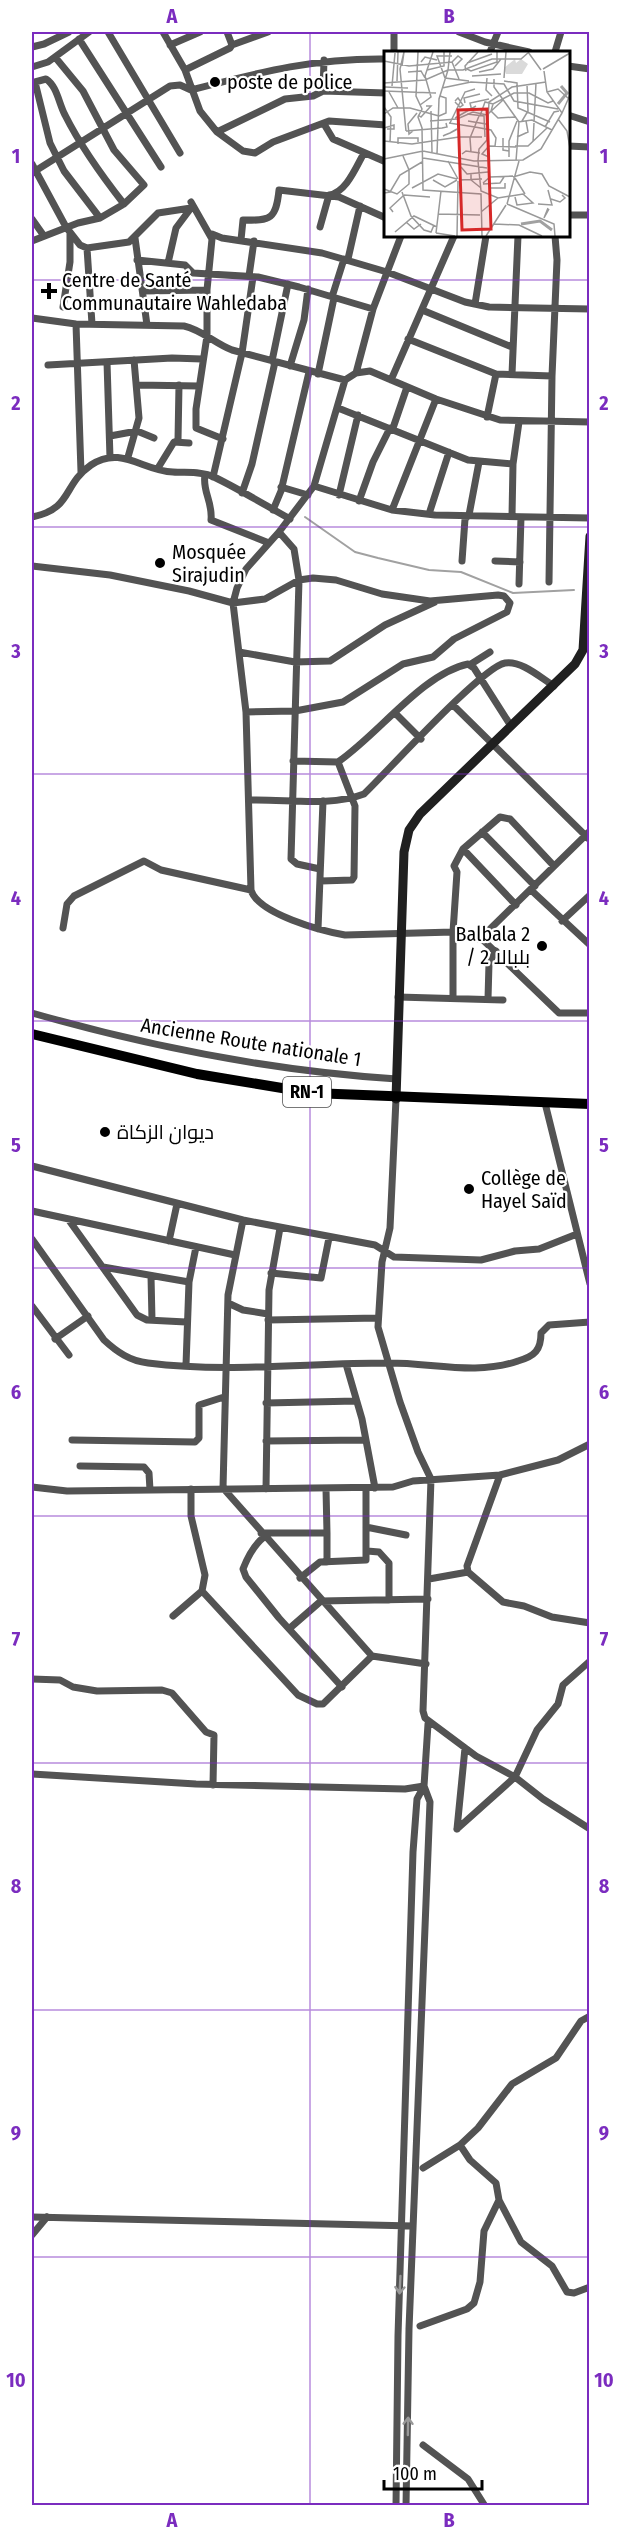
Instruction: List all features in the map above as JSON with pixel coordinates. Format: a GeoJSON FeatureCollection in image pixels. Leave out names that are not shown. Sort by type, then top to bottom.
{"type":"FeatureCollection","features":[{"type":"Feature","properties":{"kind":"main road"},"geometry":{"type":"LineString","coordinates":[[396,1098],[400,933],[404,852],[409,830],[420,814],[575,664],[583,650],[590,536]]}},
{"type":"Feature","properties":{"kind":"main road","name":"RN-1"},"geometry":{"type":"LineString","coordinates":[[32,1034],[197,1074],[312,1093],[590,1104]]}},
{"type":"Feature","properties":{"kind":"street"},"geometry":{"type":"LineString","coordinates":[[32,47],[69,32]]}},
{"type":"Feature","properties":{"kind":"street"},"geometry":{"type":"LineString","coordinates":[[32,67],[55,57],[89,32]]}},
{"type":"Feature","properties":{"kind":"street"},"geometry":{"type":"LineString","coordinates":[[108,32],[180,153]]}},
{"type":"Feature","properties":{"kind":"street"},"geometry":{"type":"LineString","coordinates":[[163,32],[185,70],[200,111],[217,132],[237,148],[255,153],[273,142],[334,120],[384,125]]}},
{"type":"Feature","properties":{"kind":"street"},"geometry":{"type":"LineString","coordinates":[[170,45],[200,32]]}},
{"type":"Feature","properties":{"kind":"street"},"geometry":{"type":"LineString","coordinates":[[226,32],[232,45]]}},
{"type":"Feature","properties":{"kind":"street"},"geometry":{"type":"LineString","coordinates":[[185,70],[232,45],[264,32]]}},
{"type":"Feature","properties":{"kind":"street"},"geometry":{"type":"LineString","coordinates":[[394,32],[394,51]]}},
{"type":"Feature","properties":{"kind":"street"},"geometry":{"type":"LineString","coordinates":[[462,32],[525,51]]}},
{"type":"Feature","properties":{"kind":"street"},"geometry":{"type":"LineString","coordinates":[[490,51],[498,32]]}},
{"type":"Feature","properties":{"kind":"street"},"geometry":{"type":"LineString","coordinates":[[555,51],[561,32]]}},
{"type":"Feature","properties":{"kind":"street"},"geometry":{"type":"LineString","coordinates":[[61,36],[69,47]]}},
{"type":"Feature","properties":{"kind":"street"},"geometry":{"type":"LineString","coordinates":[[79,39],[161,167]]}},
{"type":"Feature","properties":{"kind":"street"},"geometry":{"type":"LineString","coordinates":[[32,241],[100,218],[124,204],[144,185],[130,171],[101,130],[83,91],[55,57]]}},
{"type":"Feature","properties":{"kind":"street"},"geometry":{"type":"LineString","coordinates":[[33,172],[174,85],[191,90],[288,65],[324,60],[384,59]]}},
{"type":"Feature","properties":{"kind":"street"},"geometry":{"type":"LineString","coordinates":[[323,90],[324,60]]}},
{"type":"Feature","properties":{"kind":"street"},"geometry":{"type":"LineString","coordinates":[[570,66],[590,69]]}},
{"type":"Feature","properties":{"kind":"street"},"geometry":{"type":"LineString","coordinates":[[100,218],[64,171],[50,143],[35,82],[46,79],[51,82],[64,114],[124,204]]}},
{"type":"Feature","properties":{"kind":"street"},"geometry":{"type":"LineString","coordinates":[[217,132],[285,99],[313,96],[323,90],[384,93]]}},
{"type":"Feature","properties":{"kind":"street"},"geometry":{"type":"LineString","coordinates":[[570,116],[590,122]]}},
{"type":"Feature","properties":{"kind":"street"},"geometry":{"type":"LineString","coordinates":[[324,124],[333,139],[384,161]]}},
{"type":"Feature","properties":{"kind":"street"},"geometry":{"type":"LineString","coordinates":[[570,146],[590,147]]}},
{"type":"Feature","properties":{"kind":"street"},"geometry":{"type":"LineString","coordinates":[[241,240],[243,220],[260,221],[272,216],[276,210],[279,190],[334,195],[346,184],[364,153]]}},
{"type":"Feature","properties":{"kind":"street"},"geometry":{"type":"LineString","coordinates":[[32,164],[33,172],[68,230],[87,248],[92,324]]}},
{"type":"Feature","properties":{"kind":"street"},"geometry":{"type":"LineString","coordinates":[[329,195],[384,217]]}},
{"type":"Feature","properties":{"kind":"street"},"geometry":{"type":"LineString","coordinates":[[320,227],[329,195]]}},
{"type":"Feature","properties":{"kind":"street"},"geometry":{"type":"LineString","coordinates":[[87,248],[121,245],[135,238],[158,213],[192,206]]}},
{"type":"Feature","properties":{"kind":"street"},"geometry":{"type":"LineString","coordinates":[[192,206],[212,234],[207,290],[207,336],[198,386],[196,428],[223,439]]}},
{"type":"Feature","properties":{"kind":"street"},"geometry":{"type":"LineString","coordinates":[[168,263],[176,228],[192,206]]}},
{"type":"Feature","properties":{"kind":"street"},"geometry":{"type":"LineString","coordinates":[[318,374],[333,297],[360,206]]}},
{"type":"Feature","properties":{"kind":"street"},"geometry":{"type":"LineString","coordinates":[[570,215],[590,215]]}},
{"type":"Feature","properties":{"kind":"street"},"geometry":{"type":"LineString","coordinates":[[32,219],[44,236]]}},
{"type":"Feature","properties":{"kind":"street"},"geometry":{"type":"LineString","coordinates":[[63,307],[70,262],[68,230]]}},
{"type":"Feature","properties":{"kind":"street"},"geometry":{"type":"LineString","coordinates":[[212,234],[300,248],[346,259],[475,304],[516,308],[590,309]]}},
{"type":"Feature","properties":{"kind":"street"},"geometry":{"type":"LineString","coordinates":[[356,373],[373,309],[401,237]]}},
{"type":"Feature","properties":{"kind":"street"},"geometry":{"type":"LineString","coordinates":[[391,380],[454,237]]}},
{"type":"Feature","properties":{"kind":"street"},"geometry":{"type":"LineString","coordinates":[[475,304],[486,237]]}},
{"type":"Feature","properties":{"kind":"street"},"geometry":{"type":"LineString","coordinates":[[512,374],[518,237]]}},
{"type":"Feature","properties":{"kind":"street"},"geometry":{"type":"LineString","coordinates":[[549,582],[552,376],[557,260],[555,237]]}},
{"type":"Feature","properties":{"kind":"street"},"geometry":{"type":"LineString","coordinates":[[135,238],[147,325]]}},
{"type":"Feature","properties":{"kind":"street"},"geometry":{"type":"LineString","coordinates":[[213,477],[242,352],[254,241]]}},
{"type":"Feature","properties":{"kind":"street"},"geometry":{"type":"LineString","coordinates":[[137,260],[189,266],[194,273],[251,276],[308,289],[373,309]]}},
{"type":"Feature","properties":{"kind":"street"},"geometry":{"type":"LineString","coordinates":[[242,493],[252,464],[288,284]]}},
{"type":"Feature","properties":{"kind":"street"},"geometry":{"type":"LineString","coordinates":[[290,366],[304,320],[308,289]]}},
{"type":"Feature","properties":{"kind":"street"},"geometry":{"type":"LineString","coordinates":[[143,291],[207,290]]}},
{"type":"Feature","properties":{"kind":"street"},"geometry":{"type":"LineString","coordinates":[[422,310],[512,347]]}},
{"type":"Feature","properties":{"kind":"street"},"geometry":{"type":"LineString","coordinates":[[32,318],[76,324],[184,326],[198,329],[219,345],[309,372],[345,380]]}},
{"type":"Feature","properties":{"kind":"street"},"geometry":{"type":"LineString","coordinates":[[76,324],[81,472]]}},
{"type":"Feature","properties":{"kind":"street"},"geometry":{"type":"LineString","coordinates":[[408,339],[478,369],[496,374],[552,376]]}},
{"type":"Feature","properties":{"kind":"street"},"geometry":{"type":"LineString","coordinates":[[48,365],[202,359]]}},
{"type":"Feature","properties":{"kind":"street"},"geometry":{"type":"LineString","coordinates":[[128,457],[137,431],[137,385],[134,360]]}},
{"type":"Feature","properties":{"kind":"street"},"geometry":{"type":"LineString","coordinates":[[107,362],[110,458]]}},
{"type":"Feature","properties":{"kind":"street"},"geometry":{"type":"LineString","coordinates":[[590,422],[519,422],[487,417],[436,399],[370,371],[356,373],[345,380],[314,486],[290,519],[241,577],[233,603],[246,712],[251,800],[251,890],[260,903],[318,929],[345,935],[453,932],[483,940],[559,1013],[590,1013]]}},
{"type":"Feature","properties":{"kind":"street"},"geometry":{"type":"LineString","coordinates":[[273,510],[281,487],[309,372]]}},
{"type":"Feature","properties":{"kind":"street"},"geometry":{"type":"LineString","coordinates":[[487,417],[496,374]]}},
{"type":"Feature","properties":{"kind":"street"},"geometry":{"type":"LineString","coordinates":[[137,385],[198,386]]}},
{"type":"Feature","properties":{"kind":"street"},"geometry":{"type":"LineString","coordinates":[[178,440],[179,385]]}},
{"type":"Feature","properties":{"kind":"street"},"geometry":{"type":"LineString","coordinates":[[360,501],[373,462],[390,428],[393,428],[407,387]]}},
{"type":"Feature","properties":{"kind":"street"},"geometry":{"type":"LineString","coordinates":[[393,510],[436,399]]}},
{"type":"Feature","properties":{"kind":"street"},"geometry":{"type":"LineString","coordinates":[[338,408],[479,462],[513,464]]}},
{"type":"Feature","properties":{"kind":"street"},"geometry":{"type":"LineString","coordinates":[[339,495],[358,415]]}},
{"type":"Feature","properties":{"kind":"street"},"geometry":{"type":"LineString","coordinates":[[519,422],[513,464],[520,562],[519,584]]}},
{"type":"Feature","properties":{"kind":"street"},"geometry":{"type":"LineString","coordinates":[[110,436],[137,431],[154,438]]}},
{"type":"Feature","properties":{"kind":"street"},"geometry":{"type":"LineString","coordinates":[[158,468],[174,442],[178,440],[189,443]]}},
{"type":"Feature","properties":{"kind":"street"},"geometry":{"type":"LineString","coordinates":[[429,514],[448,452]]}},
{"type":"Feature","properties":{"kind":"street"},"geometry":{"type":"LineString","coordinates":[[32,517],[46,514],[62,504],[81,472],[95,462],[128,457],[172,472],[213,477],[290,519]]}},
{"type":"Feature","properties":{"kind":"street"},"geometry":{"type":"LineString","coordinates":[[462,561],[465,519],[469,515],[479,462]]}},
{"type":"Feature","properties":{"kind":"street"},"geometry":{"type":"LineString","coordinates":[[205,475],[205,486],[212,503],[211,520],[269,543]]}},
{"type":"Feature","properties":{"kind":"street"},"geometry":{"type":"LineString","coordinates":[[314,486],[393,510],[429,514],[590,518]]}},
{"type":"Feature","properties":{"kind":"street"},"geometry":{"type":"LineString","coordinates":[[281,487],[308,495]]}},
{"type":"Feature","properties":{"kind":"street"},"geometry":{"type":"LineString","coordinates":[[279,532],[294,549],[299,580],[291,859],[297,864],[320,869]]}},
{"type":"Feature","properties":{"kind":"street"},"geometry":{"type":"LineString","coordinates":[[495,561],[520,562]]}},
{"type":"Feature","properties":{"kind":"street"},"geometry":{"type":"LineString","coordinates":[[32,566],[110,575],[189,591],[233,603],[265,599],[299,580],[336,580],[400,598],[438,600],[498,595],[508,598],[510,608],[494,620],[454,639],[433,657],[403,664],[343,702],[295,711],[246,712]]}},
{"type":"Feature","properties":{"kind":"street"},"geometry":{"type":"LineString","coordinates":[[239,652],[295,662],[330,661],[385,625],[438,600]]}},
{"type":"Feature","properties":{"kind":"street"},"geometry":{"type":"LineString","coordinates":[[293,761],[338,762],[396,714],[428,683],[452,668],[471,664],[490,652]]}},
{"type":"Feature","properties":{"kind":"street"},"geometry":{"type":"LineString","coordinates":[[251,800],[323,801],[353,798],[364,794],[480,678],[498,665],[510,663],[529,670],[554,686]]}},
{"type":"Feature","properties":{"kind":"street"},"geometry":{"type":"LineString","coordinates":[[471,664],[511,726]]}},
{"type":"Feature","properties":{"kind":"street"},"geometry":{"type":"LineString","coordinates":[[453,705],[588,836],[488,931],[483,940]]}},
{"type":"Feature","properties":{"kind":"street"},"geometry":{"type":"LineString","coordinates":[[396,714],[421,739]]}},
{"type":"Feature","properties":{"kind":"street"},"geometry":{"type":"LineString","coordinates":[[321,881],[352,880],[354,877],[356,816],[353,798],[342,779],[338,762]]}},
{"type":"Feature","properties":{"kind":"street"},"geometry":{"type":"LineString","coordinates":[[318,929],[323,801]]}},
{"type":"Feature","properties":{"kind":"street"},"geometry":{"type":"LineString","coordinates":[[453,998],[453,932],[457,872],[454,866],[463,849],[500,817],[510,819],[554,866]]}},
{"type":"Feature","properties":{"kind":"street"},"geometry":{"type":"LineString","coordinates":[[482,832],[562,921],[590,945]]}},
{"type":"Feature","properties":{"kind":"street"},"geometry":{"type":"LineString","coordinates":[[463,849],[516,905]]}},
{"type":"Feature","properties":{"kind":"street"},"geometry":{"type":"LineString","coordinates":[[63,928],[67,904],[74,896],[144,861],[166,871],[200,876],[234,888],[251,890]]}},
{"type":"Feature","properties":{"kind":"street"},"geometry":{"type":"LineString","coordinates":[[562,921],[590,895]]}},
{"type":"Feature","properties":{"kind":"street"},"geometry":{"type":"LineString","coordinates":[[488,999],[489,963],[496,951]]}},
{"type":"Feature","properties":{"kind":"street"},"geometry":{"type":"LineString","coordinates":[[398,997],[503,1000]]}},
{"type":"Feature","properties":{"kind":"street","name":"Ancienne Route nationale 1"},"geometry":{"type":"LineString","coordinates":[[32,1014],[122,1039],[214,1057],[288,1068],[397,1079]]}},
{"type":"Feature","properties":{"kind":"street"},"geometry":{"type":"LineString","coordinates":[[396,1098],[390,1228],[384,1251],[378,1318],[386,1363],[418,1452],[431,1479],[423,1711],[428,1724],[424,1786],[430,1802],[413,2226],[406,2505]]}},
{"type":"Feature","properties":{"kind":"street"},"geometry":{"type":"LineString","coordinates":[[545,1103],[590,1284]]}},
{"type":"Feature","properties":{"kind":"street"},"geometry":{"type":"LineString","coordinates":[[32,1166],[243,1220],[375,1245],[394,1257],[481,1260],[515,1251],[539,1249],[577,1234]]}},
{"type":"Feature","properties":{"kind":"street"},"geometry":{"type":"LineString","coordinates":[[169,1241],[177,1204]]}},
{"type":"Feature","properties":{"kind":"street"},"geometry":{"type":"LineString","coordinates":[[32,1211],[235,1256]]}},
{"type":"Feature","properties":{"kind":"street"},"geometry":{"type":"LineString","coordinates":[[68,1219],[137,1314],[152,1320],[186,1322]]}},
{"type":"Feature","properties":{"kind":"street"},"geometry":{"type":"LineString","coordinates":[[243,1220],[228,1303],[223,1488],[300,1578],[372,1656],[426,1664]]}},
{"type":"Feature","properties":{"kind":"street"},"geometry":{"type":"LineString","coordinates":[[267,1489],[268,1317],[271,1273],[280,1228]]}},
{"type":"Feature","properties":{"kind":"street"},"geometry":{"type":"LineString","coordinates":[[271,1273],[321,1278],[329,1238]]}},
{"type":"Feature","properties":{"kind":"street"},"geometry":{"type":"LineString","coordinates":[[32,1239],[104,1340],[129,1358],[148,1363],[186,1365],[386,1363],[464,1368],[494,1367],[518,1362],[535,1354],[541,1345],[541,1333],[549,1325],[590,1322]]}},
{"type":"Feature","properties":{"kind":"street"},"geometry":{"type":"LineString","coordinates":[[186,1365],[189,1282],[196,1247]]}},
{"type":"Feature","properties":{"kind":"street"},"geometry":{"type":"LineString","coordinates":[[103,1267],[189,1282]]}},
{"type":"Feature","properties":{"kind":"street"},"geometry":{"type":"LineString","coordinates":[[151,1276],[152,1320]]}},
{"type":"Feature","properties":{"kind":"street"},"geometry":{"type":"LineString","coordinates":[[228,1303],[268,1317],[378,1318]]}},
{"type":"Feature","properties":{"kind":"street"},"geometry":{"type":"LineString","coordinates":[[32,1306],[69,1355]]}},
{"type":"Feature","properties":{"kind":"street"},"geometry":{"type":"LineString","coordinates":[[55,1339],[88,1316]]}},
{"type":"Feature","properties":{"kind":"street"},"geometry":{"type":"LineString","coordinates":[[346,1364],[366,1440],[375,1488]]}},
{"type":"Feature","properties":{"kind":"street"},"geometry":{"type":"LineString","coordinates":[[72,1440],[195,1442],[199,1438],[199,1405],[224,1397]]}},
{"type":"Feature","properties":{"kind":"street"},"geometry":{"type":"LineString","coordinates":[[266,1403],[356,1401]]}},
{"type":"Feature","properties":{"kind":"street"},"geometry":{"type":"LineString","coordinates":[[266,1441],[366,1440]]}},
{"type":"Feature","properties":{"kind":"street"},"geometry":{"type":"LineString","coordinates":[[32,1487],[68,1491],[393,1487],[431,1479],[500,1475],[558,1460],[590,1444]]}},
{"type":"Feature","properties":{"kind":"street"},"geometry":{"type":"LineString","coordinates":[[80,1466],[144,1467],[149,1473],[150,1490]]}},
{"type":"Feature","properties":{"kind":"street"},"geometry":{"type":"LineString","coordinates":[[500,1475],[467,1566],[468,1572],[503,1602],[524,1606],[552,1617],[590,1623]]}},
{"type":"Feature","properties":{"kind":"street"},"geometry":{"type":"LineString","coordinates":[[300,1578],[320,1562],[366,1560],[366,1488]]}},
{"type":"Feature","properties":{"kind":"street"},"geometry":{"type":"LineString","coordinates":[[173,1616],[202,1591],[205,1575],[191,1516],[191,1489]]}},
{"type":"Feature","properties":{"kind":"street"},"geometry":{"type":"LineString","coordinates":[[326,1489],[327,1562]]}},
{"type":"Feature","properties":{"kind":"street"},"geometry":{"type":"LineString","coordinates":[[366,1527],[406,1535]]}},
{"type":"Feature","properties":{"kind":"street"},"geometry":{"type":"LineString","coordinates":[[262,1535],[327,1533]]}},
{"type":"Feature","properties":{"kind":"street"},"geometry":{"type":"LineString","coordinates":[[262,1535],[243,1569],[246,1577],[279,1618],[342,1687]]}},
{"type":"Feature","properties":{"kind":"street"},"geometry":{"type":"LineString","coordinates":[[367,1551],[379,1552],[389,1563],[389,1600]]}},
{"type":"Feature","properties":{"kind":"street"},"geometry":{"type":"LineString","coordinates":[[429,1579],[468,1572]]}},
{"type":"Feature","properties":{"kind":"street"},"geometry":{"type":"LineString","coordinates":[[202,1591],[298,1695],[317,1704],[323,1704],[372,1656]]}},
{"type":"Feature","properties":{"kind":"street"},"geometry":{"type":"LineString","coordinates":[[290,1628],[321,1601],[428,1599]]}},
{"type":"Feature","properties":{"kind":"street"},"geometry":{"type":"LineString","coordinates":[[465,1748],[457,1829],[515,1777],[537,1730],[558,1704],[563,1685],[590,1661]]}},
{"type":"Feature","properties":{"kind":"street"},"geometry":{"type":"LineString","coordinates":[[32,1679],[60,1680],[73,1687],[97,1691],[146,1689],[172,1693],[206,1732],[214,1735],[213,1785]]}},
{"type":"Feature","properties":{"kind":"street"},"geometry":{"type":"LineString","coordinates":[[428,1724],[486,1763],[515,1777],[543,1799],[590,1829]]}},
{"type":"Feature","properties":{"kind":"street"},"geometry":{"type":"LineString","coordinates":[[32,1774],[213,1785],[405,1789],[424,1786]]}},
{"type":"Feature","properties":{"kind":"street"},"geometry":{"type":"LineString","coordinates":[[396,2505],[398,2346],[413,1852],[417,1799],[424,1786]]}},
{"type":"Feature","properties":{"kind":"street"},"geometry":{"type":"LineString","coordinates":[[423,2168],[460,2145],[495,2109],[513,2084],[542,2069],[556,2058],[581,2021],[590,2016]]}},
{"type":"Feature","properties":{"kind":"street"},"geometry":{"type":"LineString","coordinates":[[460,2145],[470,2160],[496,2183],[499,2200],[521,2242],[552,2266],[567,2292],[574,2294],[590,2287]]}},
{"type":"Feature","properties":{"kind":"street"},"geometry":{"type":"LineString","coordinates":[[420,2326],[467,2309],[474,2303],[480,2282],[484,2231],[499,2200]]}},
{"type":"Feature","properties":{"kind":"street"},"geometry":{"type":"LineString","coordinates":[[32,2217],[413,2226]]}},
{"type":"Feature","properties":{"kind":"street"},"geometry":{"type":"LineString","coordinates":[[32,2235],[47,2217]]}},
{"type":"Feature","properties":{"kind":"street"},"geometry":{"type":"LineString","coordinates":[[423,2445],[468,2479],[485,2505]]}},
{"type":"Feature","properties":{"kind":"waterway"},"geometry":{"type":"LineString","coordinates":[[305,517],[355,552],[429,570],[461,572],[513,593],[574,590]]}},
{"type":"Feature","properties":{"kind":"place","name":"poste de police"},"geometry":{"type":"Point","coordinates":[215,82]}},
{"type":"Feature","properties":{"kind":"place","name":"Centre de Santé Communautaire Wahledaba"},"geometry":{"type":"Point","coordinates":[49,291]}},
{"type":"Feature","properties":{"kind":"place","name":"Mosquée Sirajudin"},"geometry":{"type":"Point","coordinates":[160,563]}},
{"type":"Feature","properties":{"kind":"place","name":"Balbala 2 / بلبالا 2"},"geometry":{"type":"Point","coordinates":[542,946]}},
{"type":"Feature","properties":{"kind":"place","name":"ديوان الزكاة"},"geometry":{"type":"Point","coordinates":[105,1132]}},
{"type":"Feature","properties":{"kind":"place","name":"Collège de Hayel Saïd"},"geometry":{"type":"Point","coordinates":[469,1189]}}]}
